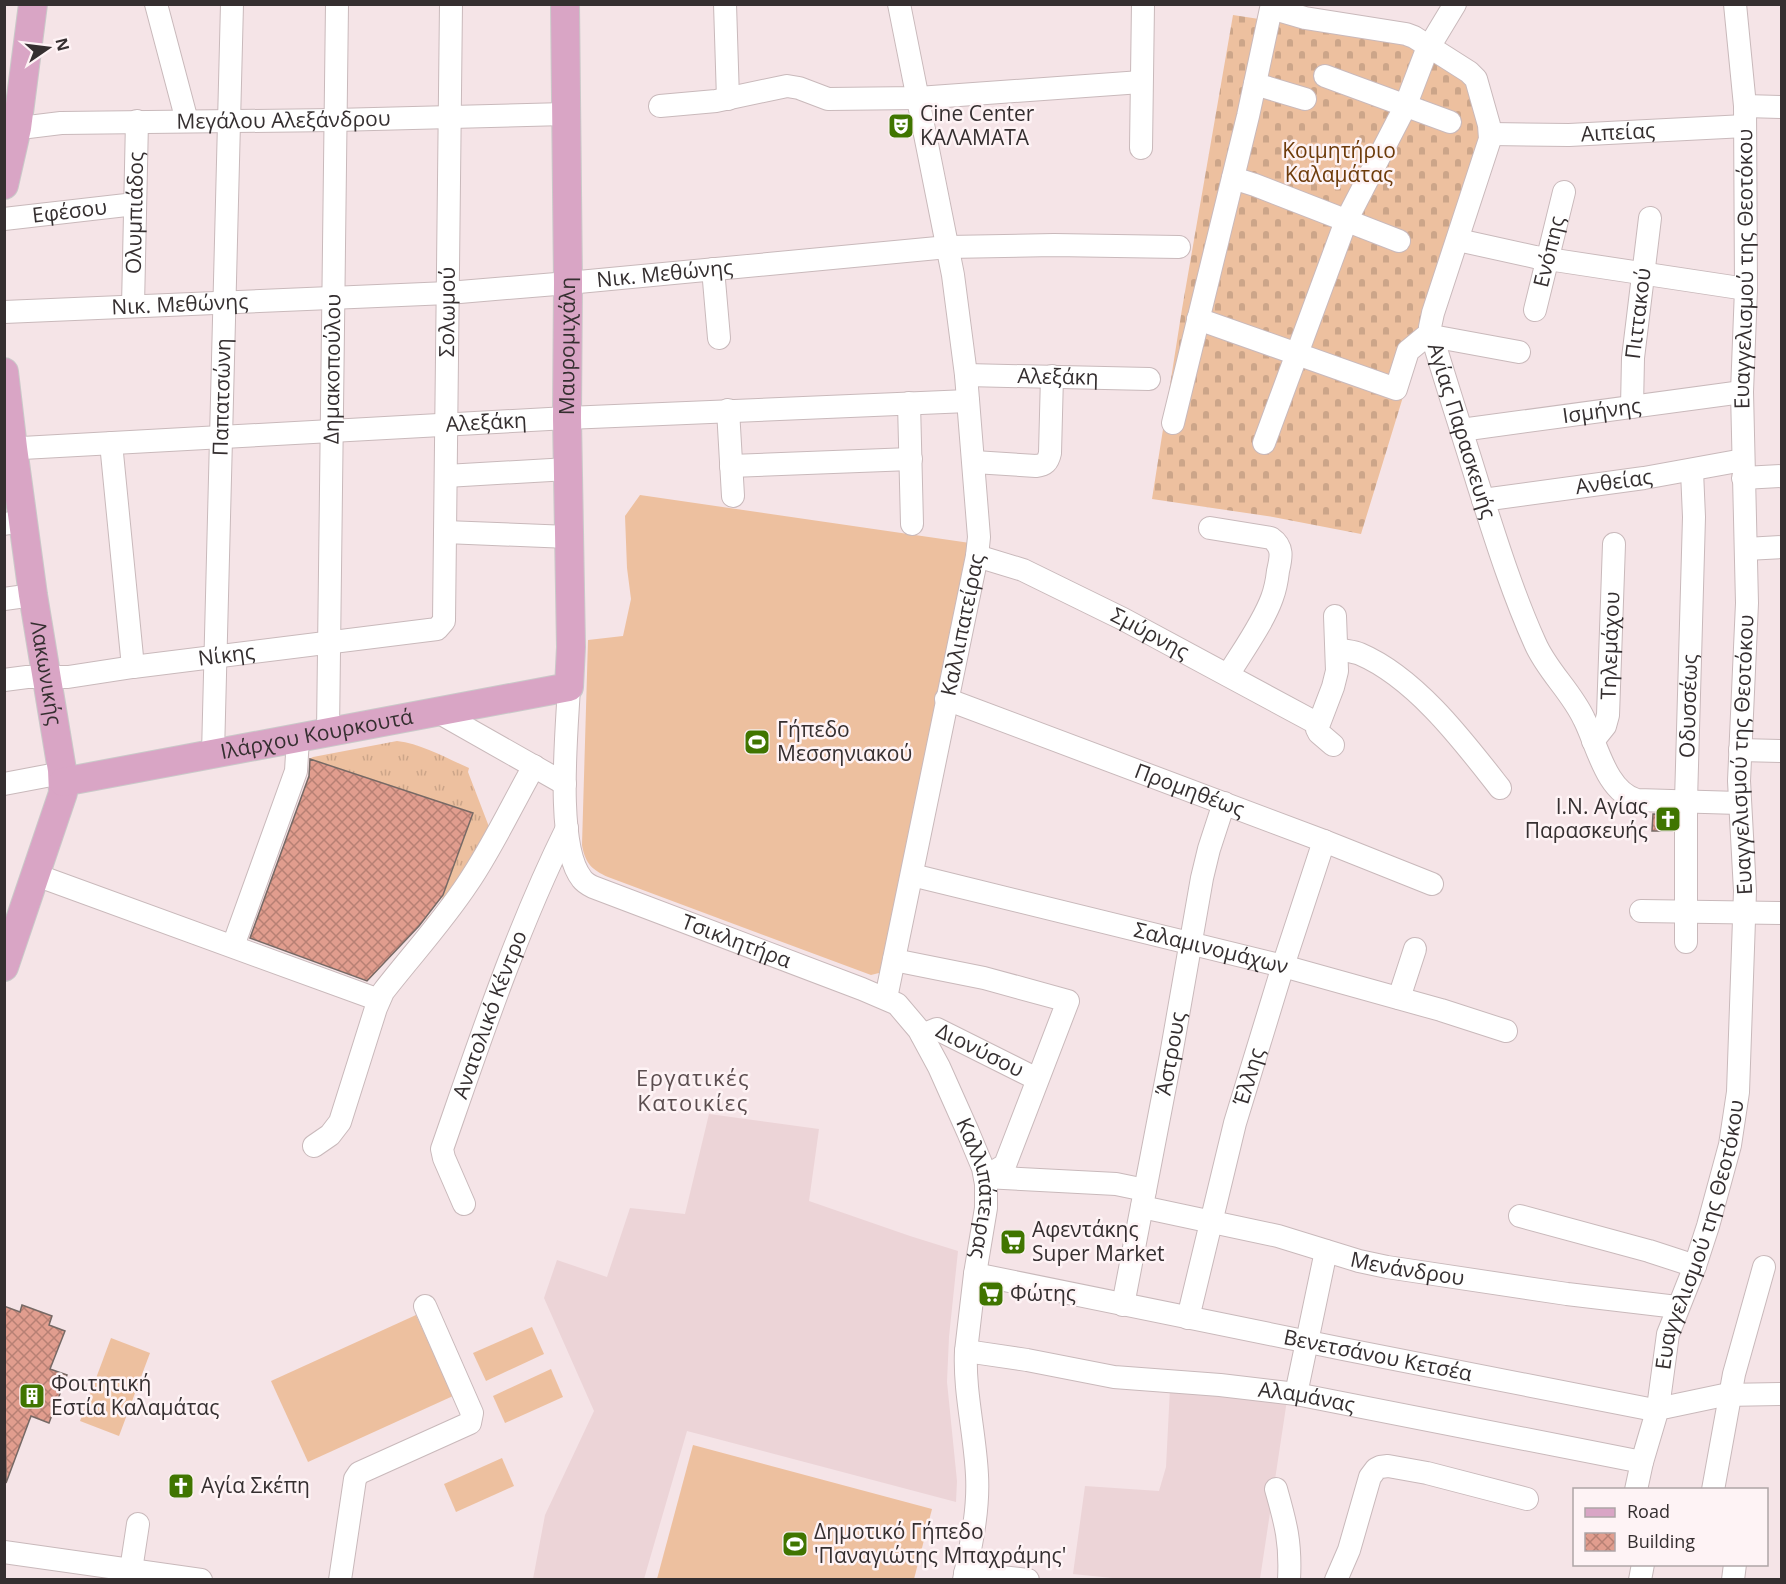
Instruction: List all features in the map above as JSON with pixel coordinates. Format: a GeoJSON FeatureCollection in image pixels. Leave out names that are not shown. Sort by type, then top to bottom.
{"type":"FeatureCollection","features":[{"type":"Feature","properties":{"kind":"main road"},"geometry":{"type":"LineString","coordinates":[[4,185],[11,129],[33,4]]}},
{"type":"Feature","properties":{"kind":"main road","name":"Μαυρομιχάλη"},"geometry":{"type":"LineString","coordinates":[[565,4],[567,418],[571,647],[569,687]]}},
{"type":"Feature","properties":{"kind":"main road","name":"Λακωνικής"},"geometry":{"type":"LineString","coordinates":[[4,372],[14,523],[33,595],[63,778],[63,798],[4,967]]}},
{"type":"Feature","properties":{"kind":"main road","name":"Ιλάρχου Κουρκουτά"},"geometry":{"type":"LineString","coordinates":[[63,778],[213,754],[569,687]]}},
{"type":"Feature","properties":{"kind":"street"},"geometry":{"type":"LineString","coordinates":[[156,4],[187,121]]}},
{"type":"Feature","properties":{"kind":"street","name":"Παπατσώνη"},"geometry":{"type":"LineString","coordinates":[[213,754],[232,4]]}},
{"type":"Feature","properties":{"kind":"street","name":"Δημακοπούλου"},"geometry":{"type":"LineString","coordinates":[[328,732],[337,4]]}},
{"type":"Feature","properties":{"kind":"street","name":"Σολωμού"},"geometry":{"type":"LineString","coordinates":[[444,621],[451,4]]}},
{"type":"Feature","properties":{"kind":"street"},"geometry":{"type":"LineString","coordinates":[[725,4],[728,99]]}},
{"type":"Feature","properties":{"kind":"street"},"geometry":{"type":"LineString","coordinates":[[899,4],[948,247]]}},
{"type":"Feature","properties":{"kind":"street"},"geometry":{"type":"LineString","coordinates":[[1141,148],[1143,4]]}},
{"type":"Feature","properties":{"kind":"street"},"geometry":{"type":"LineString","coordinates":[[1173,423],[1273,4],[1281,11],[1305,18],[1414,37],[1469,72],[1476,79],[1490,134]]}},
{"type":"Feature","properties":{"kind":"street"},"geometry":{"type":"LineString","coordinates":[[1264,443],[1346,221],[1405,107],[1429,48],[1455,4]]}},
{"type":"Feature","properties":{"kind":"street","name":"Ευαγγελισμού της Θεοτόκου"},"geometry":{"type":"LineString","coordinates":[[1636,1488],[1658,1408],[1668,1334],[1708,1226],[1731,1145],[1737,1092],[1745,912],[1745,879],[1739,803],[1746,645],[1742,392],[1746,289],[1745,116],[1735,4]]}},
{"type":"Feature","properties":{"kind":"street"},"geometry":{"type":"LineString","coordinates":[[1325,76],[1450,122]]}},
{"type":"Feature","properties":{"kind":"street"},"geometry":{"type":"LineString","coordinates":[[660,106],[728,99],[787,86],[828,99],[918,98],[1141,82]]}},
{"type":"Feature","properties":{"kind":"street"},"geometry":{"type":"LineString","coordinates":[[1255,84],[1305,99]]}},
{"type":"Feature","properties":{"kind":"street","name":"Αιπείας"},"geometry":{"type":"LineString","coordinates":[[1490,134],[1569,135],[1745,116],[1782,107]]}},
{"type":"Feature","properties":{"kind":"street","name":"Μεγάλου Αλεξάνδρου"},"geometry":{"type":"LineString","coordinates":[[11,129],[61,123],[335,120],[566,114]]}},
{"type":"Feature","properties":{"kind":"street","name":"Ολυμπιάδος"},"geometry":{"type":"LineString","coordinates":[[133,306],[137,121]]}},
{"type":"Feature","properties":{"kind":"street","name":"Αγίας Παρασκευής"},"geometry":{"type":"LineString","coordinates":[[1490,134],[1433,313],[1431,334],[1498,546],[1536,646],[1585,720],[1604,767],[1627,796],[1637,800],[1739,803]]}},
{"type":"Feature","properties":{"kind":"street"},"geometry":{"type":"LineString","coordinates":[[1233,178],[1399,241]]}},
{"type":"Feature","properties":{"kind":"street","name":"Ενόπης"},"geometry":{"type":"LineString","coordinates":[[1535,310],[1564,192]]}},
{"type":"Feature","properties":{"kind":"street","name":"Εφέσου"},"geometry":{"type":"LineString","coordinates":[[4,219],[135,204]]}},
{"type":"Feature","properties":{"kind":"street","name":"Πιττακού"},"geometry":{"type":"LineString","coordinates":[[1632,407],[1633,358],[1650,218]]}},
{"type":"Feature","properties":{"kind":"street"},"geometry":{"type":"LineString","coordinates":[[1458,240],[1548,259],[1746,289]]}},
{"type":"Feature","properties":{"kind":"street","name":"Νικ. Μεθώνης"},"geometry":{"type":"LineString","coordinates":[[4,312],[448,293],[948,247],[1054,245],[1179,247]]}},
{"type":"Feature","properties":{"kind":"street","name":"Καλλιπατείρας"},"geometry":{"type":"LineString","coordinates":[[886,998],[979,537],[966,375],[948,247]]}},
{"type":"Feature","properties":{"kind":"street"},"geometry":{"type":"LineString","coordinates":[[713,269],[719,338]]}},
{"type":"Feature","properties":{"kind":"street"},"geometry":{"type":"LineString","coordinates":[[1198,319],[1395,389],[1408,351],[1431,334],[1519,352]]}},
{"type":"Feature","properties":{"kind":"street","name":"Αλεξάκη"},"geometry":{"type":"LineString","coordinates":[[966,375],[1149,379]]}},
{"type":"Feature","properties":{"kind":"street"},"geometry":{"type":"LineString","coordinates":[[974,462],[1036,466],[1043,465],[1048,460],[1052,376]]}},
{"type":"Feature","properties":{"kind":"street","name":"Ισμήνης"},"geometry":{"type":"LineString","coordinates":[[1461,430],[1742,392]]}},
{"type":"Feature","properties":{"kind":"street","name":"Αλεξάκη"},"geometry":{"type":"LineString","coordinates":[[9,449],[567,418],[968,401]]}},
{"type":"Feature","properties":{"kind":"street"},"geometry":{"type":"LineString","coordinates":[[909,403],[912,524]]}},
{"type":"Feature","properties":{"kind":"street"},"geometry":{"type":"LineString","coordinates":[[728,410],[733,496]]}},
{"type":"Feature","properties":{"kind":"street"},"geometry":{"type":"LineString","coordinates":[[111,443],[133,667]]}},
{"type":"Feature","properties":{"kind":"street"},"geometry":{"type":"LineString","coordinates":[[731,466],[911,459]]}},
{"type":"Feature","properties":{"kind":"street"},"geometry":{"type":"LineString","coordinates":[[446,476],[568,469]]}},
{"type":"Feature","properties":{"kind":"street","name":"Ανθείας"},"geometry":{"type":"LineString","coordinates":[[1483,500],[1692,471],[1743,469],[1782,476]]}},
{"type":"Feature","properties":{"kind":"street","name":"Οδυσσέως"},"geometry":{"type":"LineString","coordinates":[[1686,942],[1686,801],[1694,517],[1692,471]]}},
{"type":"Feature","properties":{"kind":"street"},"geometry":{"type":"LineString","coordinates":[[1210,528],[1271,538],[1280,548],[1281,556],[1268,609],[1228,675]]}},
{"type":"Feature","properties":{"kind":"street"},"geometry":{"type":"LineString","coordinates":[[445,532],[569,537]]}},
{"type":"Feature","properties":{"kind":"street","name":"Τηλεμάχου"},"geometry":{"type":"LineString","coordinates":[[1593,741],[1605,726],[1608,715],[1614,544]]}},
{"type":"Feature","properties":{"kind":"street"},"geometry":{"type":"LineString","coordinates":[[1746,549],[1782,547]]}},
{"type":"Feature","properties":{"kind":"street","name":"Σμύρνης"},"geometry":{"type":"LineString","coordinates":[[977,556],[1023,570],[1123,619],[1318,724]]}},
{"type":"Feature","properties":{"kind":"street"},"geometry":{"type":"LineString","coordinates":[[4,599],[33,595]]}},
{"type":"Feature","properties":{"kind":"street"},"geometry":{"type":"LineString","coordinates":[[1333,745],[1317,729],[1335,682],[1338,649],[1335,616]]}},
{"type":"Feature","properties":{"kind":"street","name":"Νίκης"},"geometry":{"type":"LineString","coordinates":[[4,680],[27,677],[68,677],[215,658],[437,628],[444,621]]}},
{"type":"Feature","properties":{"kind":"street"},"geometry":{"type":"LineString","coordinates":[[1338,649],[1357,653],[1377,663],[1420,696],[1464,741],[1500,788]]}},
{"type":"Feature","properties":{"kind":"street"},"geometry":{"type":"LineString","coordinates":[[567,828],[565,784],[569,687]]}},
{"type":"Feature","properties":{"kind":"street","name":"Προμηθέως"},"geometry":{"type":"LineString","coordinates":[[946,699],[1324,840],[1432,884]]}},
{"type":"Feature","properties":{"kind":"street"},"geometry":{"type":"LineString","coordinates":[[438,712],[565,784]]}},
{"type":"Feature","properties":{"kind":"street"},"geometry":{"type":"LineString","coordinates":[[233,946],[296,771],[298,738]]}},
{"type":"Feature","properties":{"kind":"street"},"geometry":{"type":"LineString","coordinates":[[1740,750],[1782,751]]}},
{"type":"Feature","properties":{"kind":"street"},"geometry":{"type":"LineString","coordinates":[[314,1146],[330,1135],[340,1122],[379,1000],[453,905],[486,857],[534,766]]}},
{"type":"Feature","properties":{"kind":"street"},"geometry":{"type":"LineString","coordinates":[[4,784],[63,778]]}},
{"type":"Feature","properties":{"kind":"street","name":"Άστρους"},"geometry":{"type":"LineString","coordinates":[[1122,1305],[1209,849],[1224,803]]}},
{"type":"Feature","properties":{"kind":"street","name":"Τσικλητήρα"},"geometry":{"type":"LineString","coordinates":[[567,828],[577,870],[581,878],[593,887],[886,998]]}},
{"type":"Feature","properties":{"kind":"street","name":"Ανατολικό Κέντρο"},"geometry":{"type":"LineString","coordinates":[[464,1204],[442,1149],[500,982],[567,828]]}},
{"type":"Feature","properties":{"kind":"street","name":"Έλλης"},"geometry":{"type":"LineString","coordinates":[[1188,1318],[1238,1112],[1324,840]]}},
{"type":"Feature","properties":{"kind":"street"},"geometry":{"type":"LineString","coordinates":[[36,875],[379,1000]]}},
{"type":"Feature","properties":{"kind":"street","name":"Σαλαμινομάχων"},"geometry":{"type":"LineString","coordinates":[[912,875],[1283,966],[1506,1031]]}},
{"type":"Feature","properties":{"kind":"street"},"geometry":{"type":"LineString","coordinates":[[1641,911],[1782,913]]}},
{"type":"Feature","properties":{"kind":"street"},"geometry":{"type":"LineString","coordinates":[[1399,998],[1415,949]]}},
{"type":"Feature","properties":{"kind":"street"},"geometry":{"type":"LineString","coordinates":[[894,960],[984,978],[1068,1001],[1005,1166],[985,1177]]}},
{"type":"Feature","properties":{"kind":"street","name":"Καλλιπάτειρας"},"geometry":{"type":"LineString","coordinates":[[886,998],[903,1010],[922,1035],[968,1131],[985,1177],[986,1208],[966,1351],[966,1375],[977,1488],[965,1576]]}},
{"type":"Feature","properties":{"kind":"street","name":"Διονύσου"},"geometry":{"type":"LineString","coordinates":[[922,1035],[937,1029],[1037,1079]]}},
{"type":"Feature","properties":{"kind":"street","name":"Μενάνδρου"},"geometry":{"type":"LineString","coordinates":[[985,1177],[1116,1184],[1144,1199],[1211,1221],[1278,1236],[1378,1265],[1567,1294],[1677,1307]]}},
{"type":"Feature","properties":{"kind":"street"},"geometry":{"type":"LineString","coordinates":[[1520,1216],[1695,1266]]}},
{"type":"Feature","properties":{"kind":"street"},"geometry":{"type":"LineString","coordinates":[[1296,1394],[1326,1251]]}},
{"type":"Feature","properties":{"kind":"street"},"geometry":{"type":"LineString","coordinates":[[1713,1488],[1738,1359],[1764,1267]]}},
{"type":"Feature","properties":{"kind":"street","name":"Βενετσάνου Κετσέα"},"geometry":{"type":"LineString","coordinates":[[975,1274],[1637,1407],[1658,1408],[1731,1394],[1782,1394]]}},
{"type":"Feature","properties":{"kind":"street"},"geometry":{"type":"LineString","coordinates":[[340,1580],[356,1479],[359,1473],[470,1422],[472,1413],[425,1306]]}},
{"type":"Feature","properties":{"kind":"street","name":"Αλαμάνας"},"geometry":{"type":"LineString","coordinates":[[966,1351],[1114,1377],[1220,1385],[1296,1394],[1642,1462]]}},
{"type":"Feature","properties":{"kind":"street"},"geometry":{"type":"LineString","coordinates":[[1336,1580],[1350,1550],[1370,1477],[1380,1467],[1415,1470],[1527,1499]]}},
{"type":"Feature","properties":{"kind":"street"},"geometry":{"type":"LineString","coordinates":[[1276,1489],[1289,1538],[1289,1580]]}},
{"type":"Feature","properties":{"kind":"street"},"geometry":{"type":"LineString","coordinates":[[131,1570],[138,1524]]}},
{"type":"Feature","properties":{"kind":"street"},"geometry":{"type":"LineString","coordinates":[[4,1552],[201,1580]]}},
{"type":"Feature","properties":{"kind":"street"},"geometry":{"type":"LineString","coordinates":[[965,1576],[1028,1580]]}},
{"type":"Feature","properties":{"kind":"shaded area"},"geometry":{"type":"Polygon","coordinates":[[[709,1114],[819,1129],[809,1201],[958,1251],[947,1382],[957,1481],[956,1502],[687,1431],[644,1579],[533,1579],[545,1515],[594,1411],[544,1298],[557,1260],[607,1277],[630,1208],[685,1214],[709,1114]]]}},
{"type":"Feature","properties":{"kind":"shaded area"},"geometry":{"type":"Polygon","coordinates":[[[1170,1388],[1287,1400],[1260,1579],[1132,1580],[1073,1574],[1085,1486],[1159,1491],[1166,1467],[1170,1388]]]}},
{"type":"Feature","properties":{"kind":"green space","name":"Κοιμητήριο Καλαμάτας"},"geometry":{"type":"Polygon","coordinates":[[[1233,15],[1405,41],[1470,84],[1481,142],[1361,534],[1273,517],[1152,499],[1233,15]]]}},
{"type":"Feature","properties":{"kind":"green space","name":"Γήπεδο Μεσσηνιακού"},"geometry":{"type":"Polygon","coordinates":[[[640,495],[970,543],[886,962],[879,973],[871,975],[608,877],[594,869],[585,857],[582,845],[588,640],[623,636],[631,599],[625,516],[640,495]]]}},
{"type":"Feature","properties":{"kind":"green space"},"geometry":{"type":"Polygon","coordinates":[[[397,741],[425,748],[469,768],[468,772],[491,832],[428,921],[426,919],[440,904],[473,813],[309,759],[397,741]]]}},
{"type":"Feature","properties":{"kind":"green space"},"geometry":{"type":"Polygon","coordinates":[[[416,1315],[453,1396],[308,1462],[271,1381],[416,1315]]]}},
{"type":"Feature","properties":{"kind":"green space"},"geometry":{"type":"Polygon","coordinates":[[[532,1327],[544,1354],[486,1381],[473,1353],[532,1327]]]}},
{"type":"Feature","properties":{"kind":"green space"},"geometry":{"type":"Polygon","coordinates":[[[111,1338],[150,1353],[119,1436],[80,1421],[111,1338]]]}},
{"type":"Feature","properties":{"kind":"green space"},"geometry":{"type":"Polygon","coordinates":[[[551,1369],[563,1397],[505,1423],[493,1396],[551,1369]]]}},
{"type":"Feature","properties":{"kind":"green space","name":"Δημοτικό Γήπεδο 'Παναγιώτης Μπαχράμης'"},"geometry":{"type":"Polygon","coordinates":[[[693,1445],[932,1509],[914,1579],[657,1579],[693,1445]]]}},
{"type":"Feature","properties":{"kind":"green space"},"geometry":{"type":"Polygon","coordinates":[[[502,1458],[514,1486],[456,1512],[444,1484],[502,1458]]]}},
{"type":"Feature","properties":{"kind":"building"},"geometry":{"type":"Polygon","coordinates":[[[310,759],[473,813],[443,895],[419,926],[367,981],[250,938],[309,776],[310,759]]]}},
{"type":"Feature","properties":{"kind":"building"},"geometry":{"type":"Polygon","coordinates":[[[1653,814],[1672,815],[1672,831],[1652,831],[1653,814]]]}},
{"type":"Feature","properties":{"kind":"building","name":"Φοιτητική Εστία Καλαμάτας"},"geometry":{"type":"Polygon","coordinates":[[[22,1305],[52,1316],[49,1325],[65,1331],[50,1369],[67,1375],[49,1423],[31,1416],[6,1483],[4,1306],[20,1312],[22,1305]]]}},
{"type":"Feature","properties":{"kind":"place","name":"Cine Center ΚΑΛΑΜΑΤΑ"},"geometry":{"type":"Point","coordinates":[901,126]}},
{"type":"Feature","properties":{"kind":"place","name":"Γήπεδο Μεσσηνιακού"},"geometry":{"type":"Point","coordinates":[757,742]}},
{"type":"Feature","properties":{"kind":"place","name":"Ι.Ν. Αγίας Παρασκευής"},"geometry":{"type":"Point","coordinates":[1668,819]}},
{"type":"Feature","properties":{"kind":"place","name":"Αφεντάκης Super Market"},"geometry":{"type":"Point","coordinates":[1013,1242]}},
{"type":"Feature","properties":{"kind":"place","name":"Φώτης"},"geometry":{"type":"Point","coordinates":[991,1294]}},
{"type":"Feature","properties":{"kind":"place","name":"Φοιτητική Εστία Καλαμάτας"},"geometry":{"type":"Point","coordinates":[32,1396]}},
{"type":"Feature","properties":{"kind":"place","name":"Αγία Σκέπη"},"geometry":{"type":"Point","coordinates":[181,1486]}},
{"type":"Feature","properties":{"kind":"place","name":"Δημοτικό Γήπεδο 'Παναγιώτης Μπαχράμης'"},"geometry":{"type":"Point","coordinates":[795,1544]}},
{"type":"Feature","properties":{"kind":"district","name":"Εργατικές Κατοικίες"},"geometry":{"type":"Point","coordinates":[693,1090]}}]}
